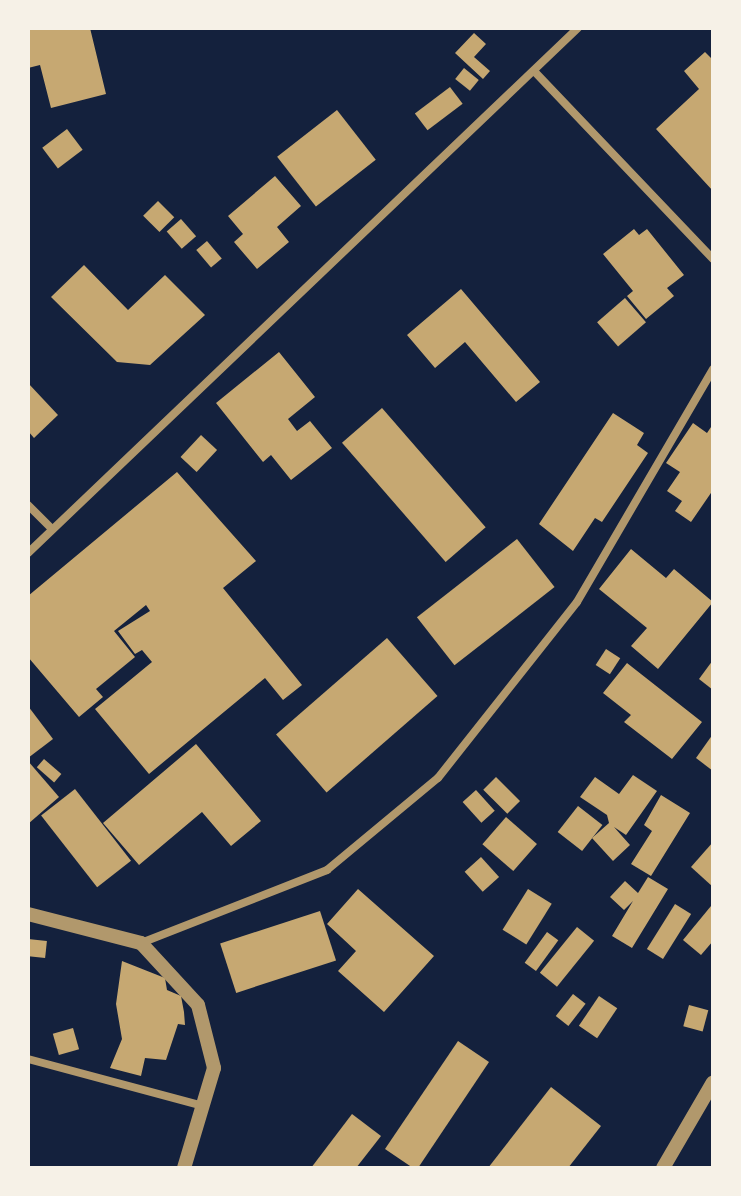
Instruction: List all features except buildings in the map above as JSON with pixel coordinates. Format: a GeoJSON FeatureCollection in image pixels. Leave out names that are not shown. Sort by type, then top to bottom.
{"type":"FeatureCollection","features":[{"type":"Feature","properties":{"kind":"street"},"geometry":{"type":"LineString","coordinates":[[28,553],[578,28]]}},
{"type":"Feature","properties":{"kind":"street"},"geometry":{"type":"LineString","coordinates":[[534,71],[713,259]]}},
{"type":"Feature","properties":{"kind":"street"},"geometry":{"type":"LineString","coordinates":[[141,943],[327,870],[438,778],[577,602],[713,369]]}},
{"type":"Feature","properties":{"kind":"street"},"geometry":{"type":"LineString","coordinates":[[28,505],[52,529]]}},
{"type":"Feature","properties":{"kind":"street"},"geometry":{"type":"LineString","coordinates":[[28,914],[141,943],[198,1005],[214,1068],[184,1168]]}},
{"type":"Feature","properties":{"kind":"street"},"geometry":{"type":"LineString","coordinates":[[28,1059],[203,1106]]}},
{"type":"Feature","properties":{"kind":"street"},"geometry":{"type":"LineString","coordinates":[[668,1165],[713,1082]]}}]}
